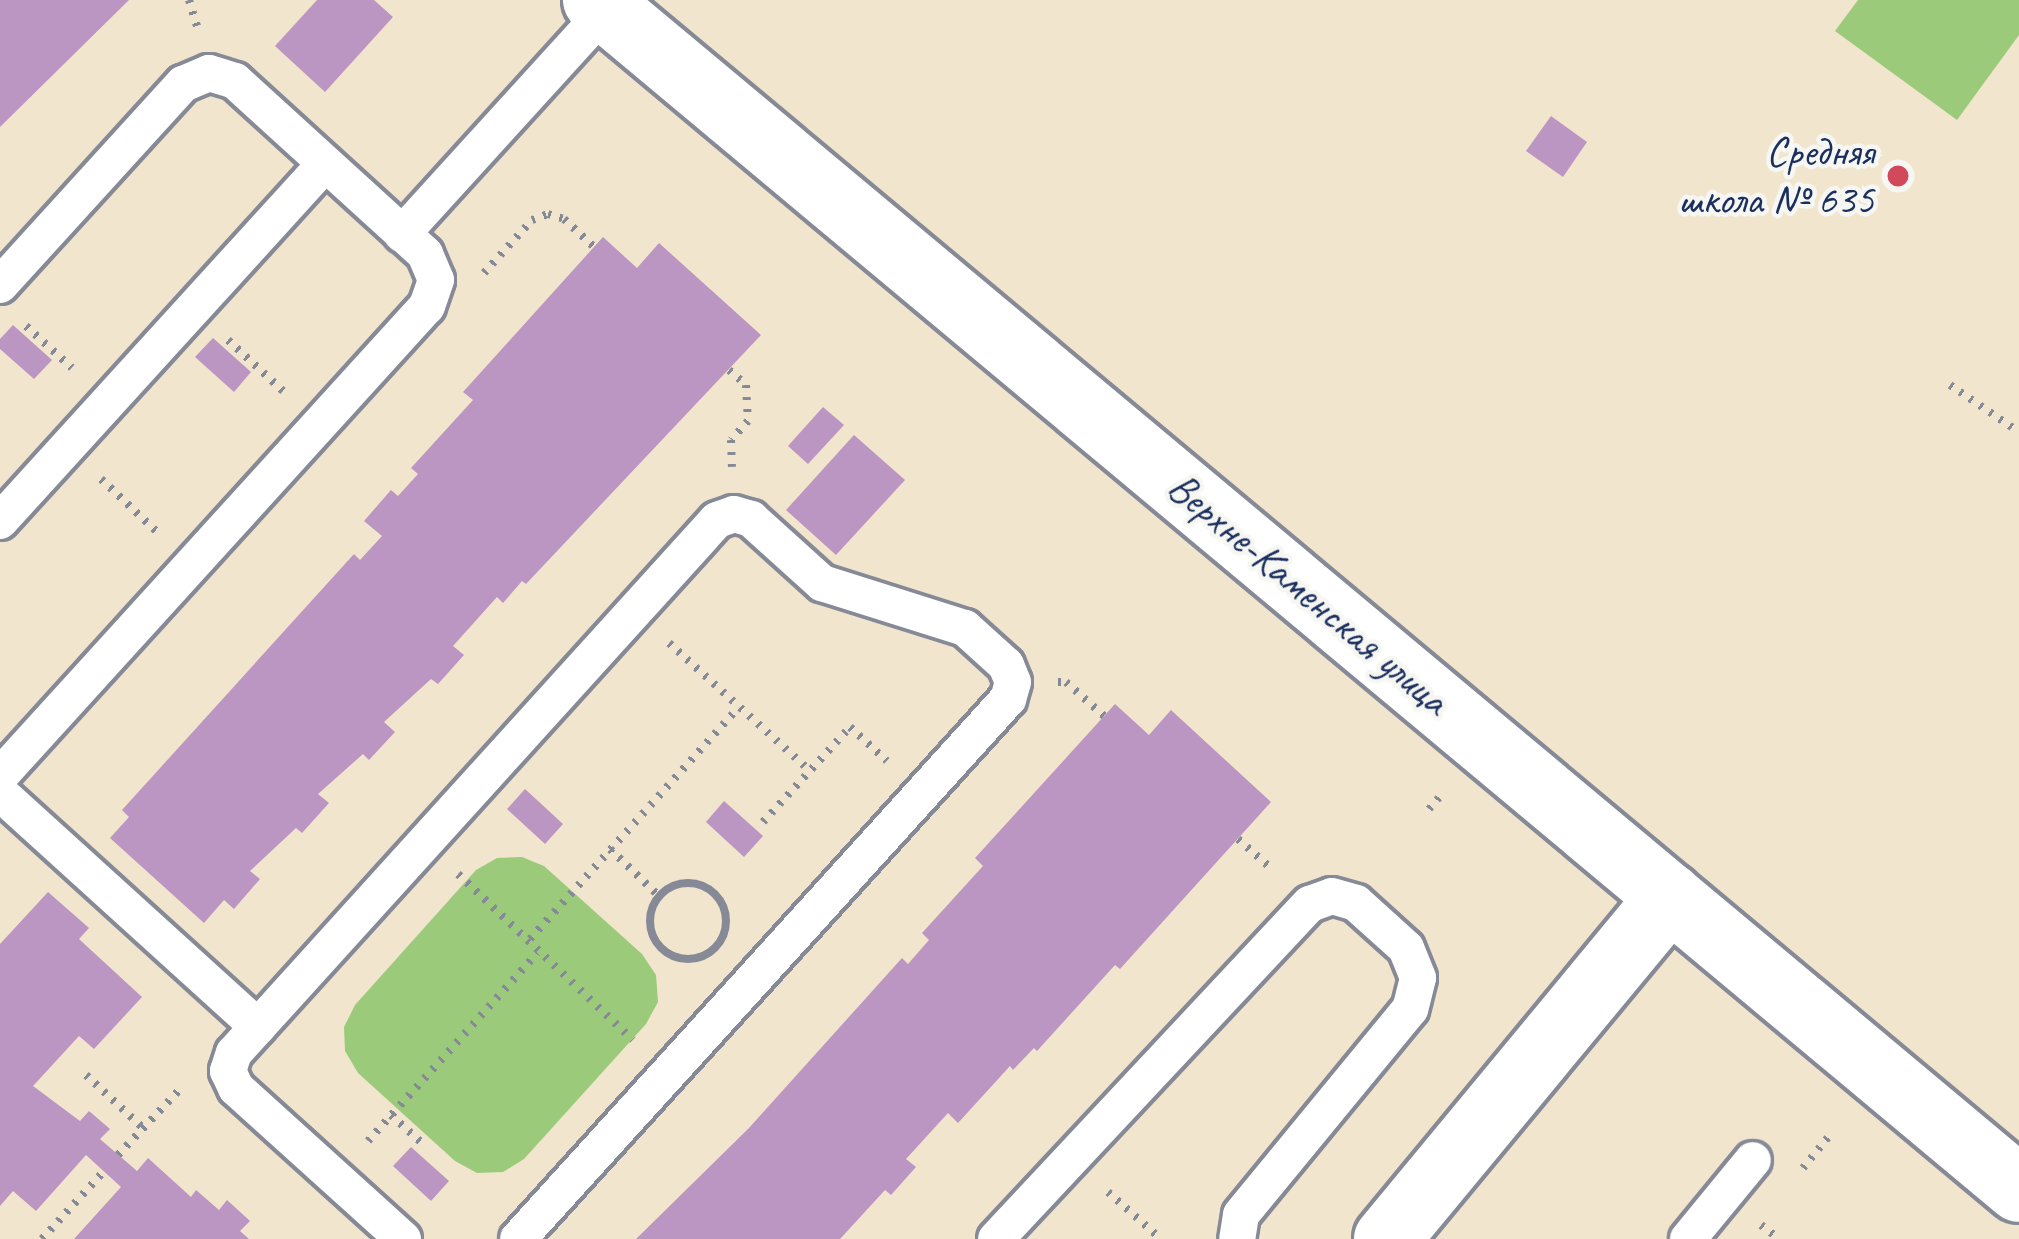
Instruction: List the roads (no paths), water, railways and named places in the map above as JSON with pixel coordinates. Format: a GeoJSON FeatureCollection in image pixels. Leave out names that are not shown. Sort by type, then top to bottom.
{"type":"FeatureCollection","features":[{"type":"Feature","properties":{"kind":"street","name":"Верхне-Каменская улица"},"geometry":{"type":"LineString","coordinates":[[601,4],[2019,1190]]}},
{"type":"Feature","properties":{"kind":"street"},"geometry":{"type":"LineString","coordinates":[[1387,1239],[1670,897]]}},
{"type":"Feature","properties":{"kind":"lane"},"geometry":{"type":"LineString","coordinates":[[402,234],[601,4]]}},
{"type":"Feature","properties":{"kind":"lane"},"geometry":{"type":"LineString","coordinates":[[0,776],[427,306],[436,280],[424,254],[326,164],[236,82],[209,73],[183,84],[8,301]]}},
{"type":"Feature","properties":{"kind":"lane"},"geometry":{"type":"LineString","coordinates":[[0,521],[326,164]]}},
{"type":"Feature","properties":{"kind":"lane"},"geometry":{"type":"LineString","coordinates":[[403,1239],[236,1088],[228,1071],[234,1053],[717,520],[734,514],[752,519],[822,583],[965,628],[1006,665],[1013,682],[1008,699],[518,1239]]}},
{"type":"Feature","properties":{"kind":"lane"},"geometry":{"type":"LineString","coordinates":[[0,793],[258,1027]]}},
{"type":"Feature","properties":{"kind":"lane"},"geometry":{"type":"LineString","coordinates":[[996,1239],[1310,904],[1333,896],[1356,903],[1406,948],[1418,978],[1410,1010],[1241,1215],[1237,1239]]}},
{"type":"Feature","properties":{"kind":"lane"},"geometry":{"type":"LineString","coordinates":[[1688,1239],[1753,1160]]}},
{"type":"Feature","properties":{"kind":"place","name":"Средняя школа № 635"},"geometry":{"type":"Point","coordinates":[1898,176]}}]}
